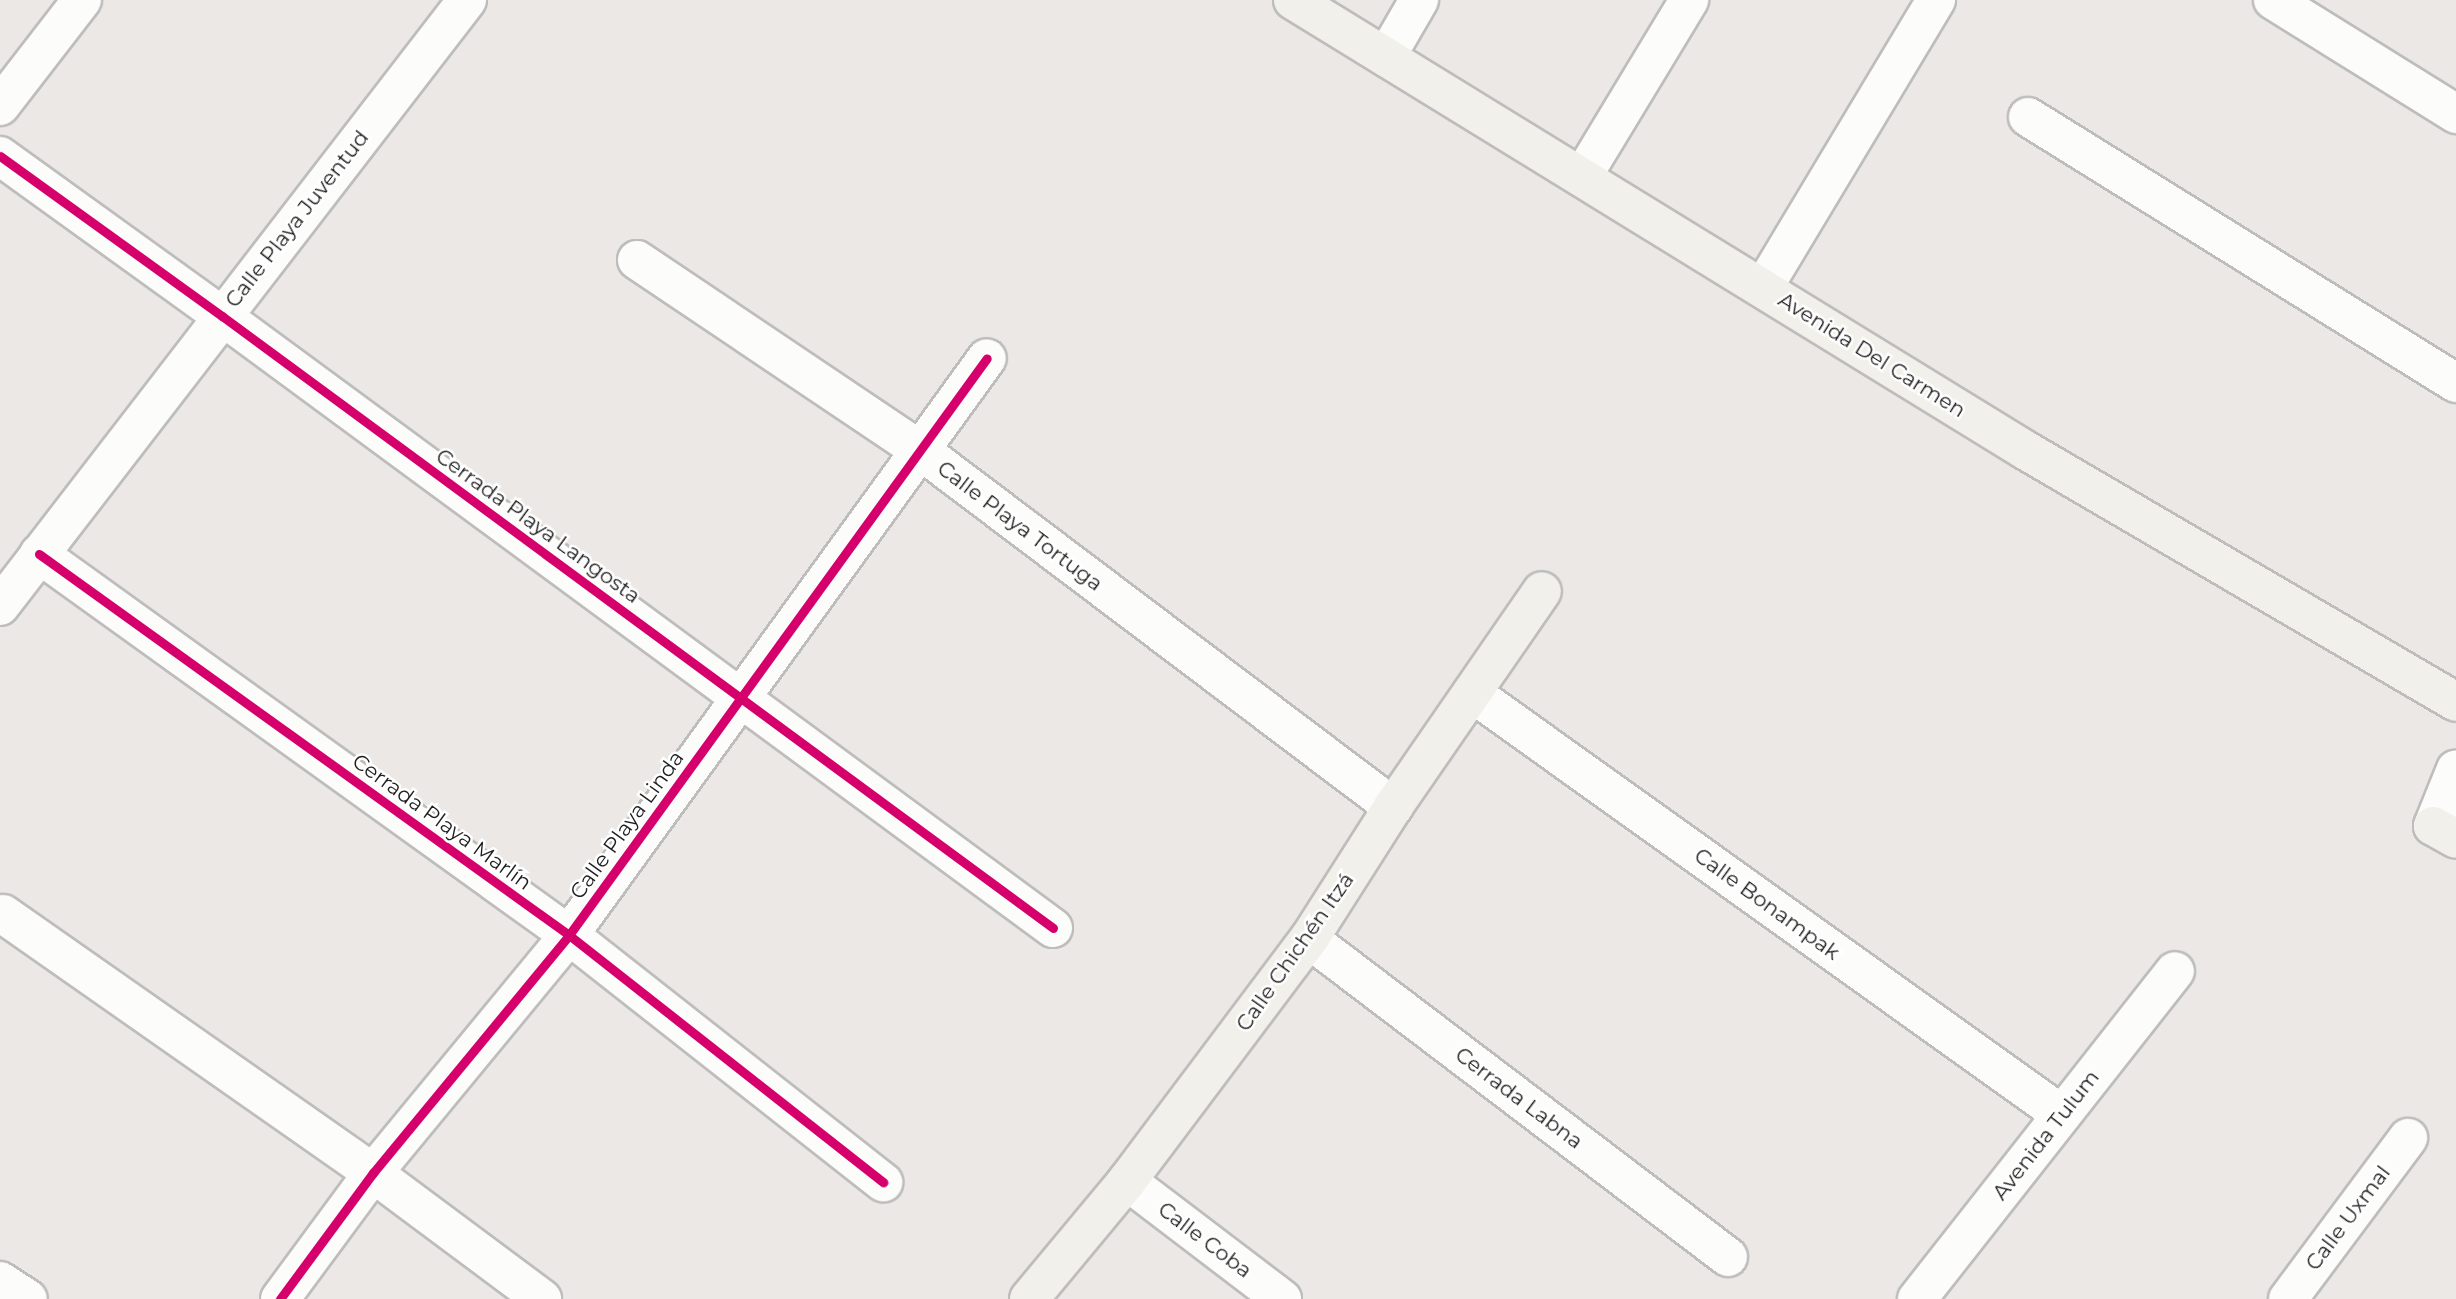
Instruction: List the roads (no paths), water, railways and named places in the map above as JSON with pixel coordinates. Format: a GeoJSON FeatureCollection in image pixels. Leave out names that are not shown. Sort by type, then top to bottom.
{"type":"FeatureCollection","features":[{"type":"Feature","properties":{"kind":"main road","name":"Avenida Del Carmen"},"geometry":{"type":"LineString","coordinates":[[1293,0],[2025,450],[2456,702]]}},
{"type":"Feature","properties":{"kind":"main road","name":"Calle Chichén Itzá"},"geometry":{"type":"LineString","coordinates":[[1029,1299],[1127,1181],[1310,939],[1393,807],[1542,592]]}},
{"type":"Feature","properties":{"kind":"street"},"geometry":{"type":"LineString","coordinates":[[0,106],[82,0]]}},
{"type":"Feature","properties":{"kind":"street","name":"Calle Playa Juventud"},"geometry":{"type":"LineString","coordinates":[[0,606],[467,0]]}},
{"type":"Feature","properties":{"kind":"street"},"geometry":{"type":"LineString","coordinates":[[1386,57],[1419,0]]}},
{"type":"Feature","properties":{"kind":"street"},"geometry":{"type":"LineString","coordinates":[[1582,177],[1689,0]]}},
{"type":"Feature","properties":{"kind":"street"},"geometry":{"type":"LineString","coordinates":[[1763,288],[1936,0]]}},
{"type":"Feature","properties":{"kind":"street"},"geometry":{"type":"LineString","coordinates":[[2273,0],[2456,114]]}},
{"type":"Feature","properties":{"kind":"street"},"geometry":{"type":"LineString","coordinates":[[2028,117],[2456,383]]}},
{"type":"Feature","properties":{"kind":"street","name":"Cerrada Playa Langosta"},"geometry":{"type":"LineString","coordinates":[[0,156],[742,697],[1053,928]]}},
{"type":"Feature","properties":{"kind":"street","name":"Calle Playa Tortuga"},"geometry":{"type":"LineString","coordinates":[[637,260],[920,450],[1393,807]]}},
{"type":"Feature","properties":{"kind":"street","name":"Calle Playa Linda"},"geometry":{"type":"LineString","coordinates":[[280,1299],[373,1173],[569,935],[987,358]]}},
{"type":"Feature","properties":{"kind":"street","name":"Cerrada Playa Marlín"},"geometry":{"type":"LineString","coordinates":[[39,554],[569,935],[883,1181]]}},
{"type":"Feature","properties":{"kind":"street","name":"Calle Bonampak"},"geometry":{"type":"LineString","coordinates":[[1472,692],[2062,1115]]}},
{"type":"Feature","properties":{"kind":"street"},"geometry":{"type":"LineString","coordinates":[[2445,832],[2456,769]]}},
{"type":"Feature","properties":{"kind":"street"},"geometry":{"type":"LineString","coordinates":[[3,914],[373,1173],[542,1299]]}},
{"type":"Feature","properties":{"kind":"street","name":"Cerrada Labna"},"geometry":{"type":"LineString","coordinates":[[1310,939],[1728,1257]]}},
{"type":"Feature","properties":{"kind":"street","name":"Avenida Tulum"},"geometry":{"type":"LineString","coordinates":[[1917,1299],[2175,971]]}},
{"type":"Feature","properties":{"kind":"street","name":"Calle Uxmal"},"geometry":{"type":"LineString","coordinates":[[2288,1299],[2408,1138]]}},
{"type":"Feature","properties":{"kind":"street","name":"Calle Coba"},"geometry":{"type":"LineString","coordinates":[[1127,1181],[1282,1299]]}},
{"type":"Feature","properties":{"kind":"street"},"geometry":{"type":"LineString","coordinates":[[0,1281],[28,1299]]}}]}
